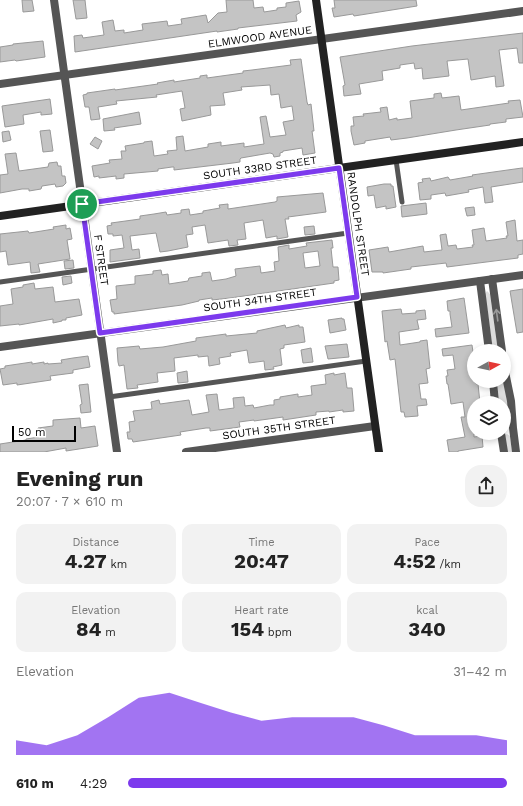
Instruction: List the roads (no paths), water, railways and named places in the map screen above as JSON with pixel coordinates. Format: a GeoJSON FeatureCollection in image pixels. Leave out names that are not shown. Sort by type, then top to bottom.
{"type":"FeatureCollection","features":[{"type":"Feature","properties":{"kind":"main road","name":"RANDOLPH STREET"},"geometry":{"type":"LineString","coordinates":[[316,0],[378,452]]}},
{"type":"Feature","properties":{"kind":"main road","name":"SOUTH 33RD STREET"},"geometry":{"type":"LineString","coordinates":[[0,216],[523,142]]}},
{"type":"Feature","properties":{"kind":"street","name":"F STREET"},"geometry":{"type":"LineString","coordinates":[[54,0],[117,452]]}},
{"type":"Feature","properties":{"kind":"street","name":"ELMWOOD AVENUE"},"geometry":{"type":"LineString","coordinates":[[0,84],[523,11]]}},
{"type":"Feature","properties":{"kind":"street","name":"SOUTH 34TH STREET"},"geometry":{"type":"LineString","coordinates":[[0,347],[523,275]]}},
{"type":"Feature","properties":{"kind":"street"},"geometry":{"type":"LineString","coordinates":[[492,279],[501,344]]}},
{"type":"Feature","properties":{"kind":"street"},"geometry":{"type":"LineString","coordinates":[[480,281],[489,344]]}},
{"type":"Feature","properties":{"kind":"street","name":"SOUTH 35TH STREET"},"geometry":{"type":"LineString","coordinates":[[186,452],[375,426]]}},
{"type":"Feature","properties":{"kind":"street"},"geometry":{"type":"LineString","coordinates":[[511,437],[516,452]]}},
{"type":"Feature","properties":{"kind":"street"},"geometry":{"type":"LineString","coordinates":[[502,440],[504,452]]}},
{"type":"Feature","properties":{"kind":"lane"},"geometry":{"type":"LineString","coordinates":[[396,160],[402,202]]}},
{"type":"Feature","properties":{"kind":"lane"},"geometry":{"type":"LineString","coordinates":[[0,282],[348,233]]}},
{"type":"Feature","properties":{"kind":"lane"},"geometry":{"type":"LineString","coordinates":[[109,397],[366,361]]}}]}
